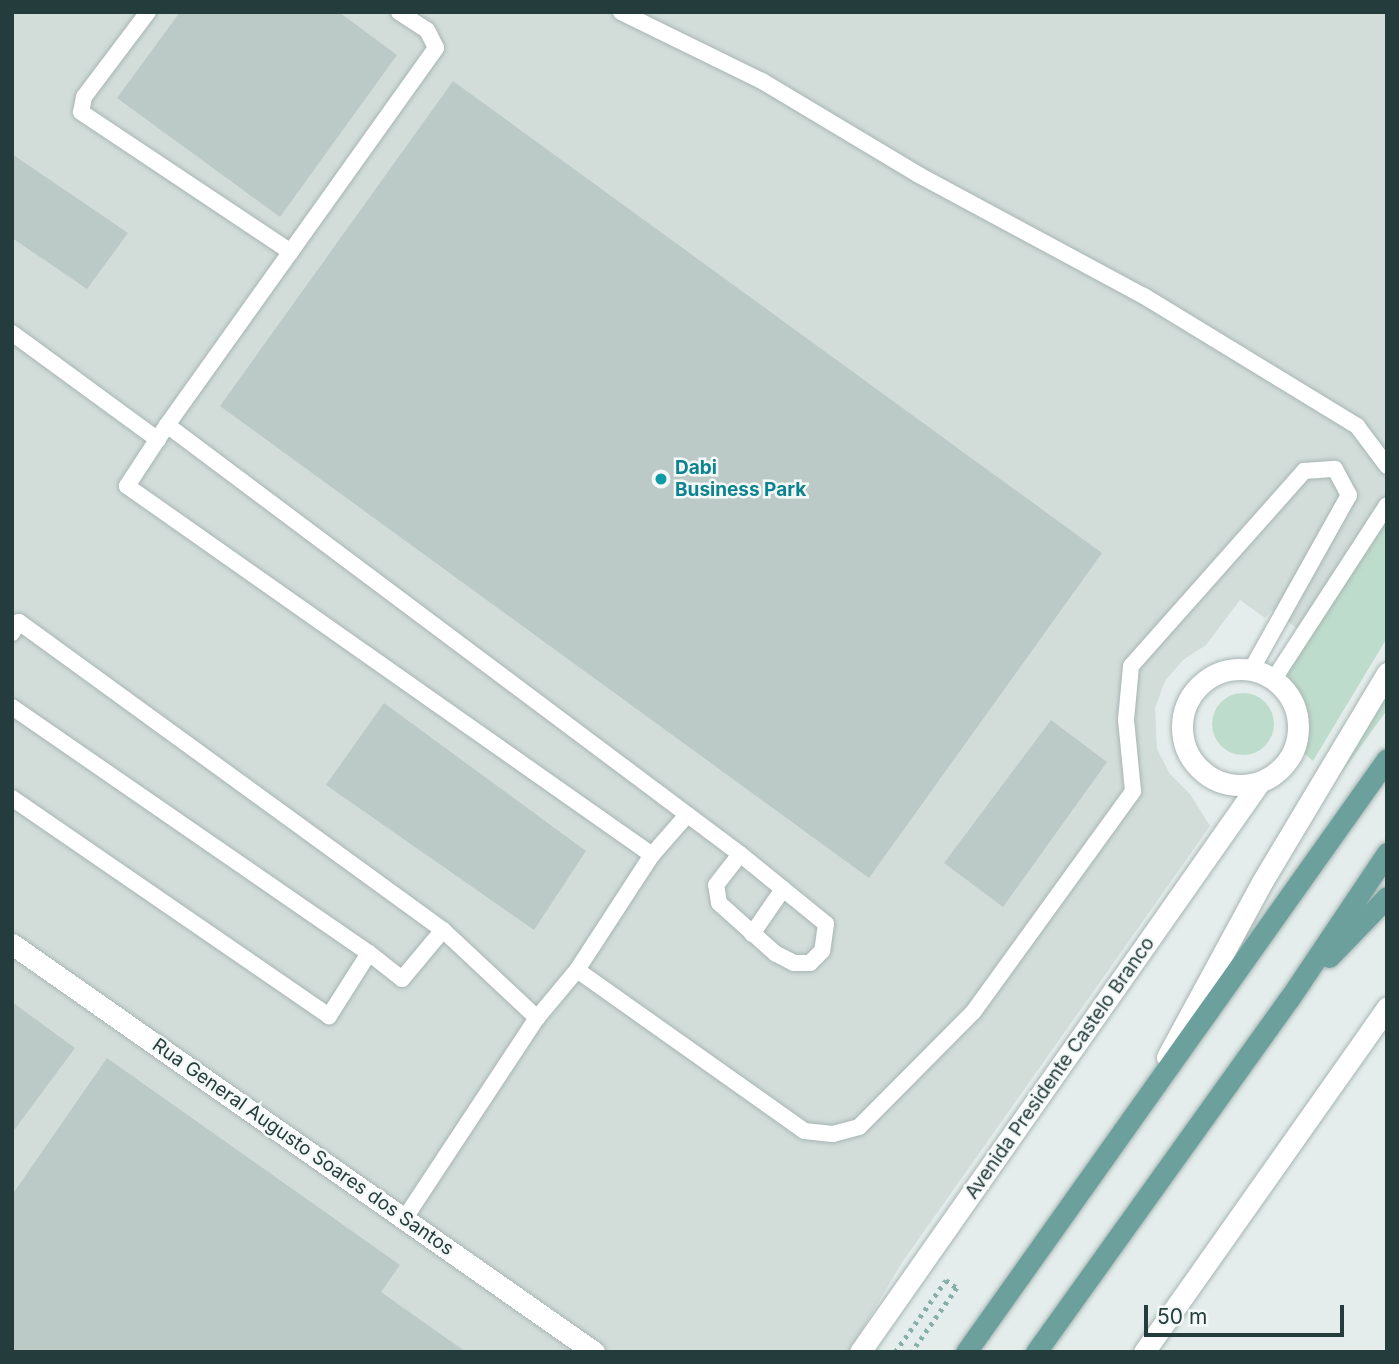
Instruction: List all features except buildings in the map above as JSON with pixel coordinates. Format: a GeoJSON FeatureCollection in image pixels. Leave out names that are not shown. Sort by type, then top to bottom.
{"type":"FeatureCollection","features":[{"type":"Feature","properties":{"kind":"main road"},"geometry":{"type":"LineString","coordinates":[[966,1352],[1387,759]]}},
{"type":"Feature","properties":{"kind":"main road"},"geometry":{"type":"LineString","coordinates":[[1036,1352],[1289,999],[1387,853]]}},
{"type":"Feature","properties":{"kind":"main road"},"geometry":{"type":"LineString","coordinates":[[1289,999],[1387,897]]}},
{"type":"Feature","properties":{"kind":"street"},"geometry":{"type":"LineString","coordinates":[[1232,669],[1251,670],[1274,679],[1294,705],[1298,723],[1296,742],[1289,760],[1276,773],[1259,783],[1240,786],[1221,783],[1204,773],[1191,759],[1183,741],[1182,722],[1187,703],[1198,687],[1213,675],[1232,669]]}},
{"type":"Feature","properties":{"kind":"street"},"geometry":{"type":"LineString","coordinates":[[1140,1105],[1262,882],[1387,673]]}},
{"type":"Feature","properties":{"kind":"street","name":"Avenida Presidente Castelo Branco"},"geometry":{"type":"LineString","coordinates":[[860,1352],[1259,783]]}},
{"type":"Feature","properties":{"kind":"street","name":"Rua General Augusto Soares dos Santos"},"geometry":{"type":"LineString","coordinates":[[12,944],[594,1352]]}},
{"type":"Feature","properties":{"kind":"street"},"geometry":{"type":"LineString","coordinates":[[1144,1352],[1387,1007]]}},
{"type":"Feature","properties":{"kind":"lane"},"geometry":{"type":"LineString","coordinates":[[148,12],[85,97],[82,112],[291,252]]}},
{"type":"Feature","properties":{"kind":"lane"},"geometry":{"type":"LineString","coordinates":[[399,12],[427,30],[436,48],[167,425],[127,486],[652,855]]}},
{"type":"Feature","properties":{"kind":"lane"},"geometry":{"type":"LineString","coordinates":[[621,12],[762,81],[919,175],[1144,296],[1357,426],[1387,466]]}},
{"type":"Feature","properties":{"kind":"lane"},"geometry":{"type":"LineString","coordinates":[[12,333],[158,440]]}},
{"type":"Feature","properties":{"kind":"lane"},"geometry":{"type":"LineString","coordinates":[[167,425],[740,854],[826,924],[822,951],[810,963],[794,963],[776,954],[719,903],[716,886],[740,854]]}},
{"type":"Feature","properties":{"kind":"lane"},"geometry":{"type":"LineString","coordinates":[[578,970],[804,1131],[833,1134],[859,1126],[974,1011],[1133,791],[1126,720],[1132,666],[1304,471],[1335,469],[1349,495],[1251,670]]}},
{"type":"Feature","properties":{"kind":"lane"},"geometry":{"type":"LineString","coordinates":[[1274,679],[1387,505]]}},
{"type":"Feature","properties":{"kind":"lane"},"geometry":{"type":"LineString","coordinates":[[12,633],[19,622],[443,930],[537,1018]]}},
{"type":"Feature","properties":{"kind":"lane"},"geometry":{"type":"LineString","coordinates":[[12,707],[369,953],[402,979],[443,930]]}},
{"type":"Feature","properties":{"kind":"lane"},"geometry":{"type":"LineString","coordinates":[[12,798],[329,1016],[369,953]]}},
{"type":"Feature","properties":{"kind":"lane"},"geometry":{"type":"LineString","coordinates":[[405,1218],[537,1018],[578,970],[652,855],[687,815]]}},
{"type":"Feature","properties":{"kind":"lane"},"geometry":{"type":"LineString","coordinates":[[752,934],[783,889]]}},
{"type":"Feature","properties":{"kind":"path"},"geometry":{"type":"LineString","coordinates":[[895,1352],[946,1280],[957,1288],[912,1352]]}},
{"type":"Feature","properties":{"kind":"shaded area"},"geometry":{"type":"Polygon","coordinates":[[[12,12],[1387,12],[1387,513],[1306,635],[1272,610],[1265,618],[1240,600],[1206,645],[1183,660],[1165,681],[1155,708],[1157,749],[1170,774],[1190,794],[1210,826],[901,1264],[849,1352],[12,1352],[12,12]]]}},
{"type":"Feature","properties":{"kind":"green space"},"geometry":{"type":"Polygon","coordinates":[[[1387,513],[1387,638],[1313,761],[1299,749],[1303,728],[1302,709],[1286,672],[1387,513]]]}},
{"type":"Feature","properties":{"kind":"green space"},"geometry":{"type":"Polygon","coordinates":[[[1237,693],[1249,693],[1265,702],[1272,712],[1272,736],[1265,746],[1249,755],[1237,755],[1226,750],[1217,741],[1212,730],[1212,718],[1217,707],[1226,698],[1237,693]]]}},
{"type":"Feature","properties":{"kind":"green space"},"geometry":{"type":"Polygon","coordinates":[[[1387,693],[1387,710],[1325,796],[1387,693]]]}},
{"type":"Feature","properties":{"kind":"place","name":"Dabi Business Park"},"geometry":{"type":"Point","coordinates":[661,479]}}]}
